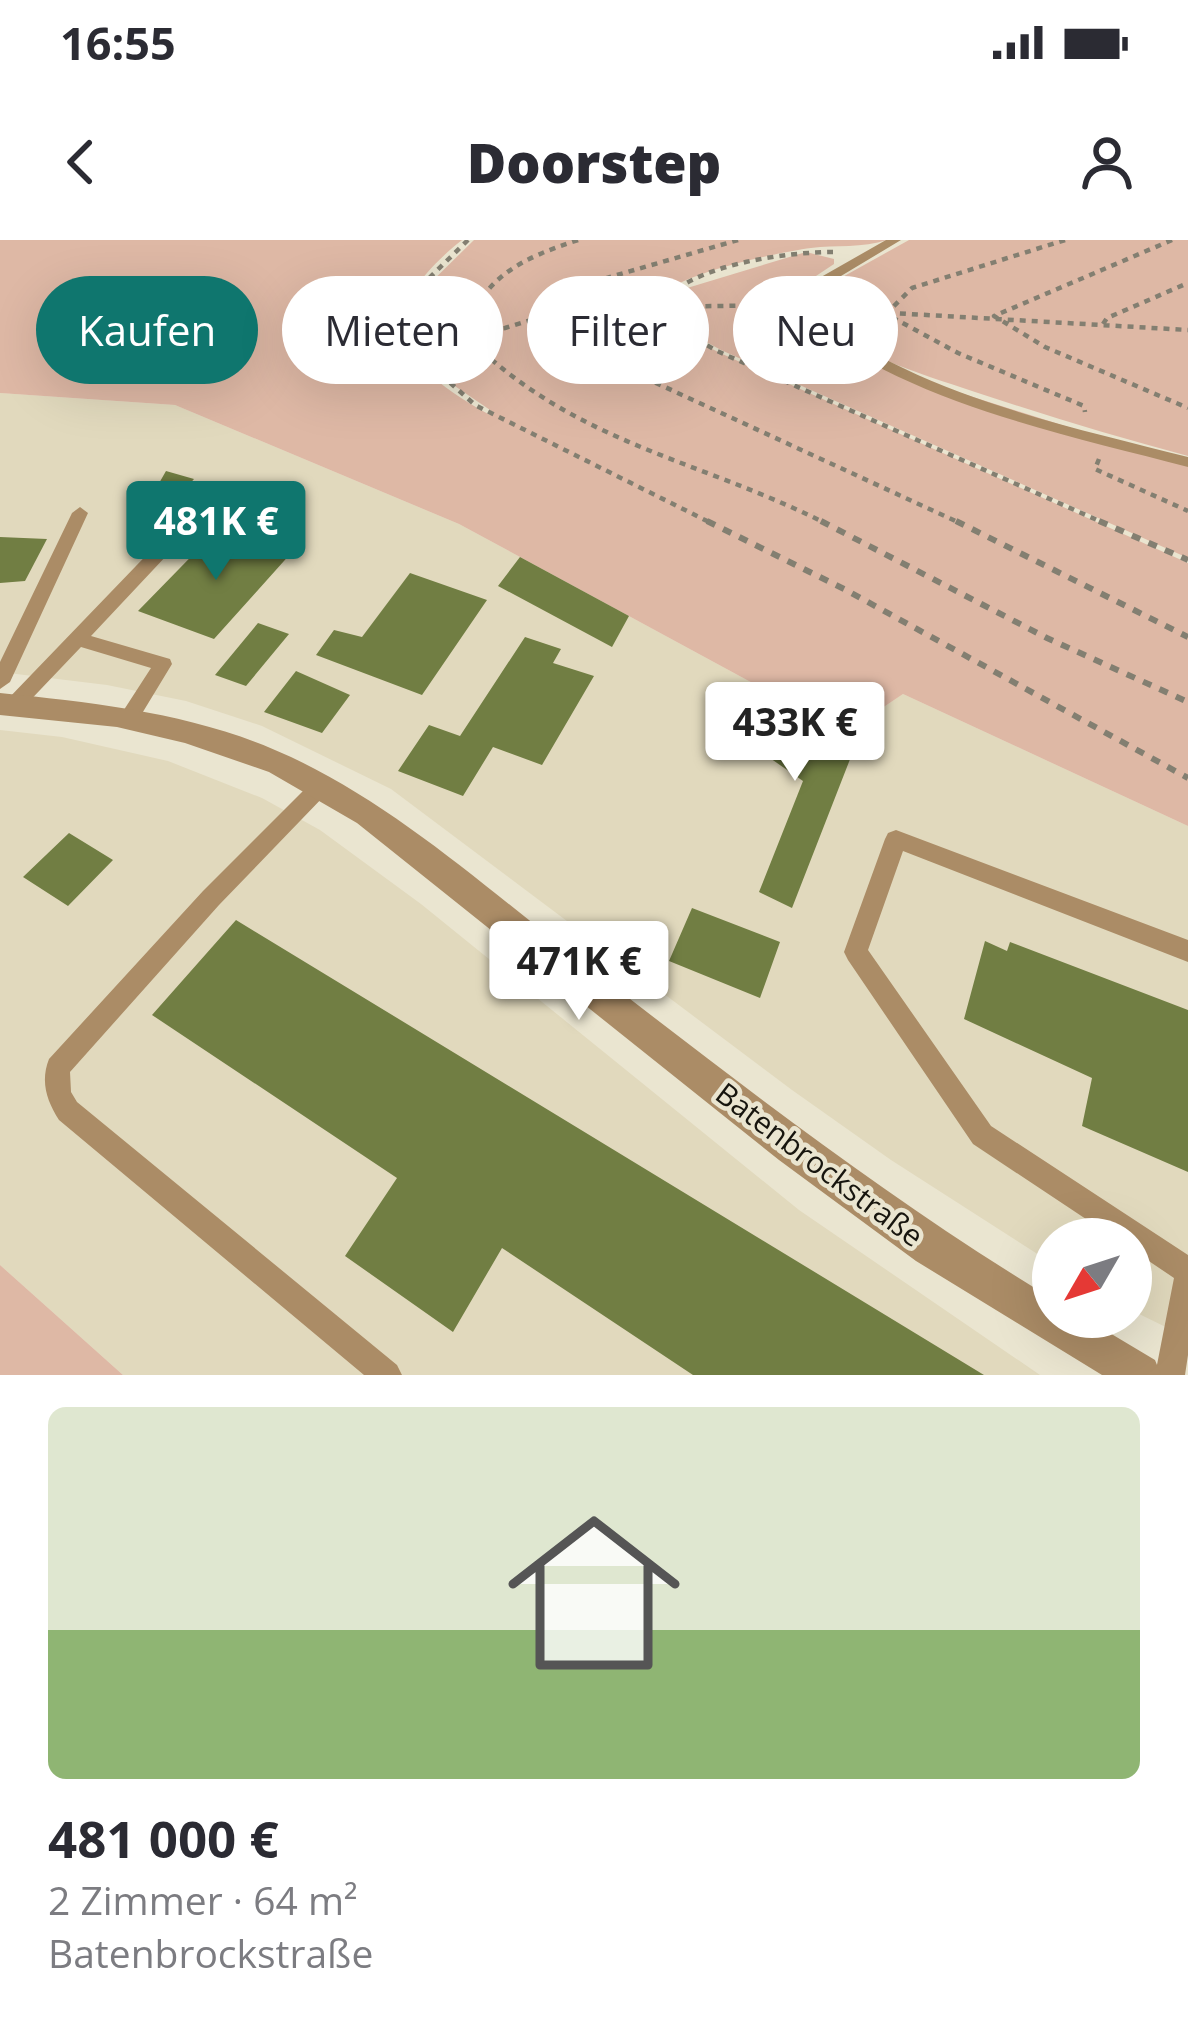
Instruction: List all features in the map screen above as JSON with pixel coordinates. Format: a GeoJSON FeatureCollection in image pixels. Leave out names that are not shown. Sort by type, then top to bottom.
{"type":"FeatureCollection","features":[{"type":"Feature","properties":{"kind":"street","name":"Batenbrockstraße"},"geometry":{"type":"LineString","coordinates":[[4,697],[128,718],[279,764],[368,814],[792,1147],[913,1234],[1140,1375]]}},
{"type":"Feature","properties":{"kind":"lane"},"geometry":{"type":"LineString","coordinates":[[831,276],[895,240]]}},
{"type":"Feature","properties":{"kind":"lane"},"geometry":{"type":"LineString","coordinates":[[898,367],[1079,431],[1188,462]]}},
{"type":"Feature","properties":{"kind":"lane"},"geometry":{"type":"LineString","coordinates":[[4,697],[80,513]]}},
{"type":"Feature","properties":{"kind":"lane"},"geometry":{"type":"LineString","coordinates":[[4,697],[77,639],[193,518]]}},
{"type":"Feature","properties":{"kind":"lane"},"geometry":{"type":"LineString","coordinates":[[77,639],[163,664],[128,718]]}},
{"type":"Feature","properties":{"kind":"lane"},"geometry":{"type":"LineString","coordinates":[[320,787],[134,983],[58,1068],[56,1081],[68,1112],[387,1375]]}},
{"type":"Feature","properties":{"kind":"lane"},"geometry":{"type":"LineString","coordinates":[[1170,1375],[1188,1274],[982,1135],[856,952],[896,839],[1188,951]]}},
{"type":"Feature","properties":{"kind":"path"},"geometry":{"type":"LineString","coordinates":[[427,276],[468,240]]}},
{"type":"Feature","properties":{"kind":"path"},"geometry":{"type":"LineString","coordinates":[[497,276],[517,262],[578,240]]}},
{"type":"Feature","properties":{"kind":"path"},"geometry":{"type":"LineString","coordinates":[[614,276],[738,240]]}},
{"type":"Feature","properties":{"kind":"path"},"geometry":{"type":"LineString","coordinates":[[898,302],[912,288],[1065,240]]}},
{"type":"Feature","properties":{"kind":"path"},"geometry":{"type":"LineString","coordinates":[[994,316],[1172,240]]}},
{"type":"Feature","properties":{"kind":"path"},"geometry":{"type":"LineString","coordinates":[[709,277],[807,250],[859,259]]}},
{"type":"Feature","properties":{"kind":"path"},"geometry":{"type":"LineString","coordinates":[[1103,324],[1107,318],[1188,283]]}},
{"type":"Feature","properties":{"kind":"path"},"geometry":{"type":"LineString","coordinates":[[898,314],[1188,330]]}},
{"type":"Feature","properties":{"kind":"path"},"geometry":{"type":"LineString","coordinates":[[994,316],[1045,347],[1188,408]]}},
{"type":"Feature","properties":{"kind":"path"},"geometry":{"type":"LineString","coordinates":[[898,322],[927,341],[1084,406],[1088,424],[1079,431]]}},
{"type":"Feature","properties":{"kind":"path"},"geometry":{"type":"LineString","coordinates":[[709,346],[1188,560]]}},
{"type":"Feature","properties":{"kind":"path"},"geometry":{"type":"LineString","coordinates":[[503,371],[635,447],[816,518],[1128,678],[1188,702]]}},
{"type":"Feature","properties":{"kind":"path"},"geometry":{"type":"LineString","coordinates":[[447,384],[475,405],[846,590],[1188,778]]}},
{"type":"Feature","properties":{"kind":"path"},"geometry":{"type":"LineString","coordinates":[[652,384],[888,487],[1188,637]]}},
{"type":"Feature","properties":{"kind":"path"},"geometry":{"type":"LineString","coordinates":[[1106,438],[1095,469],[1188,511]]}},
{"type":"Feature","properties":{"kind":"shaded area"},"geometry":{"type":"Polygon","coordinates":[[[0,240],[462,240],[425,276],[282,276],[282,384],[442,384],[490,415],[493,412],[452,384],[503,384],[503,276],[437,276],[474,240],[887,240],[795,251],[698,276],[527,276],[527,384],[709,384],[709,347],[733,359],[733,384],[789,384],[1188,563],[1188,826],[903,694],[845,733],[459,524],[175,405],[0,393],[0,240]]]}},
{"type":"Feature","properties":{"kind":"shaded area"},"geometry":{"type":"Polygon","coordinates":[[[909,240],[1188,240],[1188,456],[898,364],[898,276],[844,276],[909,240]]]}},
{"type":"Feature","properties":{"kind":"shaded area"},"geometry":{"type":"Polygon","coordinates":[[[806,252],[834,259],[834,264],[816,276],[733,276],[733,355],[709,343],[709,281],[806,252]]]}},
{"type":"Feature","properties":{"kind":"shaded area"},"geometry":{"type":"Polygon","coordinates":[[[898,373],[1188,465],[1188,558],[797,384],[898,384],[898,373]]]}},
{"type":"Feature","properties":{"kind":"shaded area"},"geometry":{"type":"Polygon","coordinates":[[[0,393],[175,405],[459,524],[845,733],[903,694],[1188,826],[1188,1338],[1152,1320],[1152,1218],[1032,1218],[1032,1251],[792,1090],[391,789],[262,726],[186,701],[107,685],[0,672],[0,393]]]}},
{"type":"Feature","properties":{"kind":"shaded area"},"geometry":{"type":"Polygon","coordinates":[[[0,730],[62,737],[168,761],[262,798],[320,830],[421,904],[799,1210],[1040,1375],[123,1375],[0,1265],[0,730]]]}},
{"type":"Feature","properties":{"kind":"shaded area"},"geometry":{"type":"Polygon","coordinates":[[[0,1265],[123,1375],[0,1375],[0,1265]]]}},
{"type":"Feature","properties":{"kind":"building"},"geometry":{"type":"Polygon","coordinates":[[[166,471],[194,479],[169,508],[141,499],[154,492],[166,471]]]}},
{"type":"Feature","properties":{"kind":"building"},"geometry":{"type":"Polygon","coordinates":[[[220,527],[292,552],[214,639],[138,611],[220,527]]]}},
{"type":"Feature","properties":{"kind":"building"},"geometry":{"type":"Polygon","coordinates":[[[0,537],[47,539],[25,581],[0,583],[0,537]]]}},
{"type":"Feature","properties":{"kind":"building"},"geometry":{"type":"Polygon","coordinates":[[[520,557],[629,616],[612,647],[498,586],[520,557]]]}},
{"type":"Feature","properties":{"kind":"building"},"geometry":{"type":"Polygon","coordinates":[[[410,573],[487,600],[422,695],[316,655],[334,630],[362,637],[410,573]]]}},
{"type":"Feature","properties":{"kind":"building"},"geometry":{"type":"Polygon","coordinates":[[[258,623],[289,634],[246,686],[215,675],[258,623]]]}},
{"type":"Feature","properties":{"kind":"building"},"geometry":{"type":"Polygon","coordinates":[[[525,637],[561,649],[553,663],[594,676],[542,765],[493,747],[463,796],[398,771],[429,725],[460,736],[525,637]]]}},
{"type":"Feature","properties":{"kind":"building"},"geometry":{"type":"Polygon","coordinates":[[[296,671],[350,695],[322,733],[264,712],[296,671]]]}},
{"type":"Feature","properties":{"kind":"building"},"geometry":{"type":"Polygon","coordinates":[[[751,687],[854,749],[792,908],[759,892],[803,781],[731,731],[751,687]]]}},
{"type":"Feature","properties":{"kind":"building"},"geometry":{"type":"Polygon","coordinates":[[[69,833],[113,860],[68,906],[23,877],[69,833]]]}},
{"type":"Feature","properties":{"kind":"building"},"geometry":{"type":"Polygon","coordinates":[[[692,908],[780,942],[760,998],[669,961],[692,908]]]}},
{"type":"Feature","properties":{"kind":"building"},"geometry":{"type":"Polygon","coordinates":[[[236,920],[984,1375],[693,1375],[502,1248],[453,1332],[345,1256],[397,1178],[152,1015],[236,920]]]}},
{"type":"Feature","properties":{"kind":"building"},"geometry":{"type":"Polygon","coordinates":[[[985,941],[1007,951],[1010,942],[1188,1010],[1188,1172],[1082,1126],[1092,1078],[964,1019],[985,941]]]}}]}
